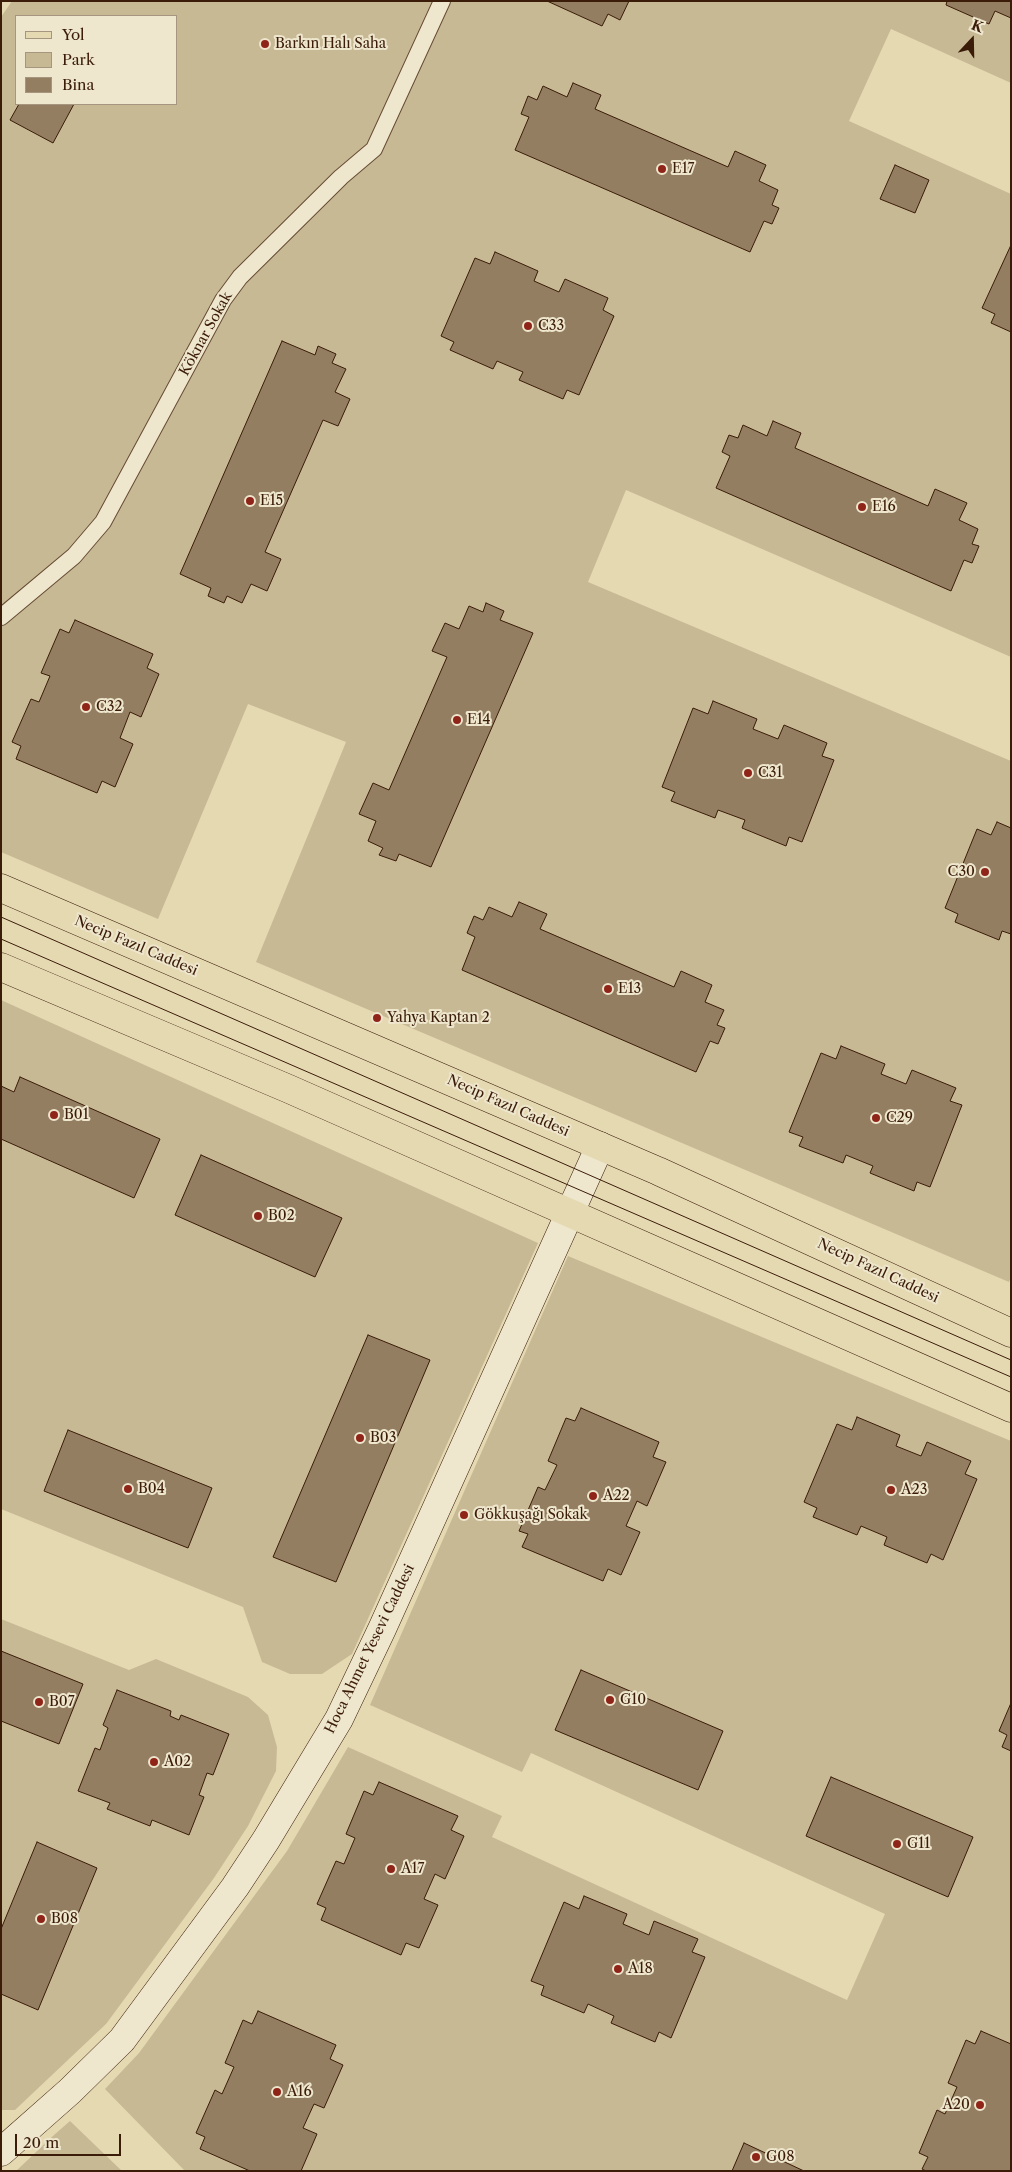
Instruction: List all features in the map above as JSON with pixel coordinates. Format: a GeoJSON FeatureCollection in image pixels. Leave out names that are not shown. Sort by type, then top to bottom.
{"type":"FeatureCollection","features":[{"type":"Feature","properties":{"kind":"main road","name":"Necip Fazıl Caddesi"},"geometry":{"type":"LineString","coordinates":[[1,888],[701,1190],[1011,1333]]}},
{"type":"Feature","properties":{"kind":"main road"},"geometry":{"type":"LineString","coordinates":[[1,966],[280,1085],[1011,1408]]}},
{"type":"Feature","properties":{"kind":"street","name":"Hoca Ahmet Yesevi Caddesi"},"geometry":{"type":"LineString","coordinates":[[1,2152],[122,2040],[223,1905],[266,1840],[339,1719],[386,1620],[600,1146]]}},
{"type":"Feature","properties":{"kind":"lane","name":"Köknar Sokak"},"geometry":{"type":"LineString","coordinates":[[1,617],[74,556],[103,522],[223,300],[240,277],[341,177],[374,149],[442,1]]}},
{"type":"Feature","properties":{"kind":"green space"},"geometry":{"type":"Polygon","coordinates":[[[12,1],[1011,1],[1011,83],[891,29],[849,121],[1011,194],[1011,657],[626,490],[588,582],[1011,761],[1011,1277],[1009,1282],[256,962],[346,742],[248,704],[158,919],[1,852],[1,17],[12,1]]]}},
{"type":"Feature","properties":{"kind":"green space"},"geometry":{"type":"Polygon","coordinates":[[[1,1000],[538,1243],[352,1654],[322,1674],[290,1674],[262,1662],[243,1607],[1,1509],[1,1000]]]}},
{"type":"Feature","properties":{"kind":"green space"},"geometry":{"type":"Polygon","coordinates":[[[568,1256],[1011,1441],[1011,2171],[185,2171],[105,2089],[139,2053],[287,1851],[348,1747],[502,1816],[492,1837],[847,2000],[885,1914],[531,1753],[522,1772],[370,1705],[568,1256]]]}},
{"type":"Feature","properties":{"kind":"green space"},"geometry":{"type":"Polygon","coordinates":[[[1,1619],[129,1670],[156,1659],[248,1697],[268,1715],[277,1747],[276,1771],[248,1826],[214,1878],[106,2024],[15,2110],[1,2110],[1,1619]]]}},
{"type":"Feature","properties":{"kind":"green space"},"geometry":{"type":"Polygon","coordinates":[[[70,2121],[122,2171],[16,2171],[54,2135],[70,2121]]]}},
{"type":"Feature","properties":{"kind":"building"},"geometry":{"type":"Polygon","coordinates":[[[547,1],[629,1],[620,20],[608,14],[602,26],[547,1]]]}},
{"type":"Feature","properties":{"kind":"building"},"geometry":{"type":"Polygon","coordinates":[[[947,1],[1011,1],[1011,18],[995,11],[989,24],[946,5],[947,1]]]}},
{"type":"Feature","properties":{"kind":"building","name":"E17"},"geometry":{"type":"Polygon","coordinates":[[[573,83],[601,95],[595,109],[728,167],[735,151],[766,165],[759,181],[778,190],[772,205],[779,208],[772,224],[764,221],[750,252],[515,150],[529,117],[521,114],[528,96],[537,100],[543,86],[567,97],[573,83]]]}},
{"type":"Feature","properties":{"kind":"building"},"geometry":{"type":"Polygon","coordinates":[[[18,105],[73,105],[53,143],[10,120],[18,105]]]}},
{"type":"Feature","properties":{"kind":"building"},"geometry":{"type":"Polygon","coordinates":[[[895,165],[929,180],[915,213],[880,199],[895,165]]]}},
{"type":"Feature","properties":{"kind":"building"},"geometry":{"type":"Polygon","coordinates":[[[1011,245],[1011,332],[991,323],[995,314],[982,308],[1011,245]]]}},
{"type":"Feature","properties":{"kind":"building","name":"C33"},"geometry":{"type":"Polygon","coordinates":[[[495,252],[538,271],[534,281],[559,292],[565,279],[608,298],[603,310],[614,316],[579,395],[567,390],[563,399],[519,380],[523,372],[497,361],[493,369],[450,350],[454,342],[441,336],[475,258],[490,264],[495,252]]]}},
{"type":"Feature","properties":{"kind":"building","name":"E15"},"geometry":{"type":"Polygon","coordinates":[[[282,341],[315,355],[318,346],[336,354],[332,363],[346,369],[335,392],[350,399],[338,426],[323,420],[265,552],[281,559],[267,591],[251,584],[242,603],[227,596],[224,603],[208,596],[211,588],[180,574],[282,341]]]}},
{"type":"Feature","properties":{"kind":"building","name":"E16"},"geometry":{"type":"Polygon","coordinates":[[[773,421],[801,433],[795,448],[928,506],[935,489],[967,503],[959,520],[978,529],[972,544],[979,546],[972,563],[964,560],[951,591],[716,488],[730,456],[722,452],[729,435],[738,438],[743,425],[767,436],[773,421]]]}},
{"type":"Feature","properties":{"kind":"building","name":"E14"},"geometry":{"type":"Polygon","coordinates":[[[486,603],[504,611],[500,620],[533,633],[431,867],[399,854],[396,861],[379,855],[383,848],[368,841],[376,821],[359,814],[373,783],[389,790],[447,657],[432,651],[445,623],[459,629],[469,606],[483,612],[486,603]]]}},
{"type":"Feature","properties":{"kind":"building","name":"C32"},"geometry":{"type":"Polygon","coordinates":[[[75,620],[153,654],[147,668],[159,674],[141,717],[130,712],[120,738],[133,744],[115,787],[102,781],[97,793],[16,759],[21,746],[12,742],[31,699],[39,702],[50,676],[41,673],[60,629],[69,633],[75,620]]]}},
{"type":"Feature","properties":{"kind":"building","name":"C31"},"geometry":{"type":"Polygon","coordinates":[[[713,701],[757,719],[753,729],[778,739],[784,725],[827,743],[822,756],[834,760],[802,842],[789,837],[786,846],[742,828],[745,820],[718,810],[715,818],[671,801],[675,792],[662,787],[693,708],[708,714],[713,701]]]}},
{"type":"Feature","properties":{"kind":"building","name":"C30"},"geometry":{"type":"Polygon","coordinates":[[[997,822],[1011,828],[1011,934],[1002,931],[999,940],[955,922],[958,914],[945,908],[977,829],[991,835],[997,822]]]}},
{"type":"Feature","properties":{"kind":"building","name":"E13"},"geometry":{"type":"Polygon","coordinates":[[[519,902],[547,914],[540,929],[674,987],[681,971],[712,985],[705,1002],[724,1010],[717,1025],[725,1028],[718,1044],[710,1041],[696,1072],[462,970],[475,937],[467,933],[474,916],[483,920],[489,907],[512,917],[519,902]]]}},
{"type":"Feature","properties":{"kind":"building","name":"C29"},"geometry":{"type":"Polygon","coordinates":[[[841,1046],[885,1064],[881,1074],[906,1084],[912,1070],[956,1088],[950,1101],[962,1105],[930,1187],[917,1182],[914,1191],[870,1173],[873,1166],[846,1155],[843,1163],[799,1146],[803,1137],[789,1132],[821,1053],[836,1059],[841,1046]]]}},
{"type":"Feature","properties":{"kind":"building","name":"B01"},"geometry":{"type":"Polygon","coordinates":[[[20,1077],[160,1139],[134,1198],[1,1139],[1,1086],[14,1092],[20,1077]]]}},
{"type":"Feature","properties":{"kind":"building","name":"B02"},"geometry":{"type":"Polygon","coordinates":[[[201,1155],[342,1218],[315,1277],[175,1215],[201,1155]]]}},
{"type":"Feature","properties":{"kind":"building","name":"B03"},"geometry":{"type":"Polygon","coordinates":[[[368,1335],[430,1360],[336,1582],[273,1557],[368,1335]]]}},
{"type":"Feature","properties":{"kind":"building","name":"A22"},"geometry":{"type":"Polygon","coordinates":[[[581,1408],[659,1442],[653,1457],[666,1462],[647,1506],[637,1501],[626,1526],[640,1532],[621,1575],[608,1569],[603,1581],[522,1547],[528,1534],[519,1531],[538,1487],[545,1490],[557,1465],[548,1461],[566,1418],[575,1421],[581,1408]]]}},
{"type":"Feature","properties":{"kind":"building","name":"A23"},"geometry":{"type":"Polygon","coordinates":[[[857,1417],[900,1435],[896,1446],[921,1456],[927,1442],[971,1461],[965,1474],[977,1479],[943,1560],[931,1554],[927,1563],[884,1545],[887,1537],[861,1526],[857,1535],[813,1517],[817,1508],[804,1502],[837,1424],[852,1430],[857,1417]]]}},
{"type":"Feature","properties":{"kind":"building","name":"B04"},"geometry":{"type":"Polygon","coordinates":[[[68,1430],[212,1488],[188,1548],[44,1491],[68,1430]]]}},
{"type":"Feature","properties":{"kind":"building","name":"B07"},"geometry":{"type":"Polygon","coordinates":[[[1,1651],[83,1684],[59,1744],[1,1721],[1,1651]]]}},
{"type":"Feature","properties":{"kind":"building","name":"G10"},"geometry":{"type":"Polygon","coordinates":[[[581,1670],[723,1731],[698,1790],[555,1730],[581,1670]]]}},
{"type":"Feature","properties":{"kind":"building","name":"A02"},"geometry":{"type":"Polygon","coordinates":[[[117,1690],[171,1711],[170,1716],[179,1720],[181,1715],[229,1734],[213,1775],[207,1773],[199,1795],[204,1797],[189,1835],[152,1820],[150,1826],[107,1809],[110,1803],[78,1791],[95,1748],[100,1750],[108,1728],[103,1725],[117,1690]]]}},
{"type":"Feature","properties":{"kind":"building"},"geometry":{"type":"Polygon","coordinates":[[[1011,1703],[1011,1751],[1002,1747],[1007,1735],[999,1731],[1011,1703]]]}},
{"type":"Feature","properties":{"kind":"building","name":"G11"},"geometry":{"type":"Polygon","coordinates":[[[831,1777],[973,1837],[948,1897],[806,1836],[831,1777]]]}},
{"type":"Feature","properties":{"kind":"building","name":"A17"},"geometry":{"type":"Polygon","coordinates":[[[379,1782],[458,1816],[451,1830],[464,1836],[445,1879],[435,1874],[424,1899],[438,1905],[419,1948],[406,1943],[401,1955],[321,1920],[326,1908],[317,1904],[336,1861],[344,1864],[355,1838],[346,1834],[364,1791],[373,1795],[379,1782]]]}},
{"type":"Feature","properties":{"kind":"building","name":"B08"},"geometry":{"type":"Polygon","coordinates":[[[37,1842],[97,1868],[38,2010],[1,1994],[1,1929],[37,1842]]]}},
{"type":"Feature","properties":{"kind":"building","name":"A18"},"geometry":{"type":"Polygon","coordinates":[[[584,1896],[627,1914],[623,1924],[649,1935],[654,1921],[698,1939],[692,1952],[705,1957],[671,2038],[659,2032],[655,2042],[611,2023],[614,2016],[588,2004],[584,2013],[541,1995],[544,1986],[531,1981],[564,1902],[579,1909],[584,1896]]]}},
{"type":"Feature","properties":{"kind":"building","name":"A16"},"geometry":{"type":"Polygon","coordinates":[[[258,2011],[336,2045],[330,2059],[343,2065],[324,2108],[314,2104],[303,2128],[317,2134],[301,2171],[250,2171],[200,2149],[205,2137],[196,2133],[215,2090],[222,2094],[234,2067],[225,2063],[243,2020],[252,2024],[258,2011]]]}},
{"type":"Feature","properties":{"kind":"building","name":"A20"},"geometry":{"type":"Polygon","coordinates":[[[981,2031],[1011,2044],[1011,2171],[926,2171],[922,2169],[928,2157],[919,2153],[937,2110],[945,2114],[957,2087],[948,2083],[966,2040],[975,2044],[981,2031]]]}},
{"type":"Feature","properties":{"kind":"building","name":"G08"},"geometry":{"type":"Polygon","coordinates":[[[744,2143],[804,2171],[732,2171],[744,2143]]]}},
{"type":"Feature","properties":{"kind":"tram line"},"geometry":{"type":"LineString","coordinates":[[1,917],[1011,1360]]}},
{"type":"Feature","properties":{"kind":"tram line"},"geometry":{"type":"LineString","coordinates":[[1,939],[1011,1377]]}},
{"type":"Feature","properties":{"kind":"place","name":"Barkın Halı Saha"},"geometry":{"type":"Point","coordinates":[265,44]}},
{"type":"Feature","properties":{"kind":"place","name":"E17"},"geometry":{"type":"Point","coordinates":[662,169]}},
{"type":"Feature","properties":{"kind":"place","name":"C33"},"geometry":{"type":"Point","coordinates":[528,326]}},
{"type":"Feature","properties":{"kind":"place","name":"E15"},"geometry":{"type":"Point","coordinates":[250,501]}},
{"type":"Feature","properties":{"kind":"place","name":"E16"},"geometry":{"type":"Point","coordinates":[862,507]}},
{"type":"Feature","properties":{"kind":"place","name":"C32"},"geometry":{"type":"Point","coordinates":[86,707]}},
{"type":"Feature","properties":{"kind":"place","name":"E14"},"geometry":{"type":"Point","coordinates":[457,720]}},
{"type":"Feature","properties":{"kind":"place","name":"C31"},"geometry":{"type":"Point","coordinates":[748,773]}},
{"type":"Feature","properties":{"kind":"place","name":"C30"},"geometry":{"type":"Point","coordinates":[985,872]}},
{"type":"Feature","properties":{"kind":"place","name":"E13"},"geometry":{"type":"Point","coordinates":[608,989]}},
{"type":"Feature","properties":{"kind":"place","name":"Yahya Kaptan 2"},"geometry":{"type":"Point","coordinates":[377,1018]}},
{"type":"Feature","properties":{"kind":"place","name":"B01"},"geometry":{"type":"Point","coordinates":[54,1115]}},
{"type":"Feature","properties":{"kind":"place","name":"C29"},"geometry":{"type":"Point","coordinates":[876,1118]}},
{"type":"Feature","properties":{"kind":"place","name":"B02"},"geometry":{"type":"Point","coordinates":[258,1216]}},
{"type":"Feature","properties":{"kind":"place","name":"B03"},"geometry":{"type":"Point","coordinates":[360,1438]}},
{"type":"Feature","properties":{"kind":"place","name":"B04"},"geometry":{"type":"Point","coordinates":[128,1489]}},
{"type":"Feature","properties":{"kind":"place","name":"A23"},"geometry":{"type":"Point","coordinates":[891,1490]}},
{"type":"Feature","properties":{"kind":"place","name":"A22"},"geometry":{"type":"Point","coordinates":[593,1496]}},
{"type":"Feature","properties":{"kind":"place","name":"Gökkuşağı Sokak"},"geometry":{"type":"Point","coordinates":[464,1515]}},
{"type":"Feature","properties":{"kind":"place","name":"G10"},"geometry":{"type":"Point","coordinates":[610,1700]}},
{"type":"Feature","properties":{"kind":"place","name":"B07"},"geometry":{"type":"Point","coordinates":[39,1702]}},
{"type":"Feature","properties":{"kind":"place","name":"A02"},"geometry":{"type":"Point","coordinates":[154,1762]}},
{"type":"Feature","properties":{"kind":"place","name":"G11"},"geometry":{"type":"Point","coordinates":[897,1844]}},
{"type":"Feature","properties":{"kind":"place","name":"A17"},"geometry":{"type":"Point","coordinates":[391,1869]}},
{"type":"Feature","properties":{"kind":"place","name":"B08"},"geometry":{"type":"Point","coordinates":[41,1919]}},
{"type":"Feature","properties":{"kind":"place","name":"A18"},"geometry":{"type":"Point","coordinates":[618,1969]}},
{"type":"Feature","properties":{"kind":"place","name":"A16"},"geometry":{"type":"Point","coordinates":[277,2092]}},
{"type":"Feature","properties":{"kind":"place","name":"A20"},"geometry":{"type":"Point","coordinates":[980,2105]}},
{"type":"Feature","properties":{"kind":"place","name":"G08"},"geometry":{"type":"Point","coordinates":[756,2157]}}]}
